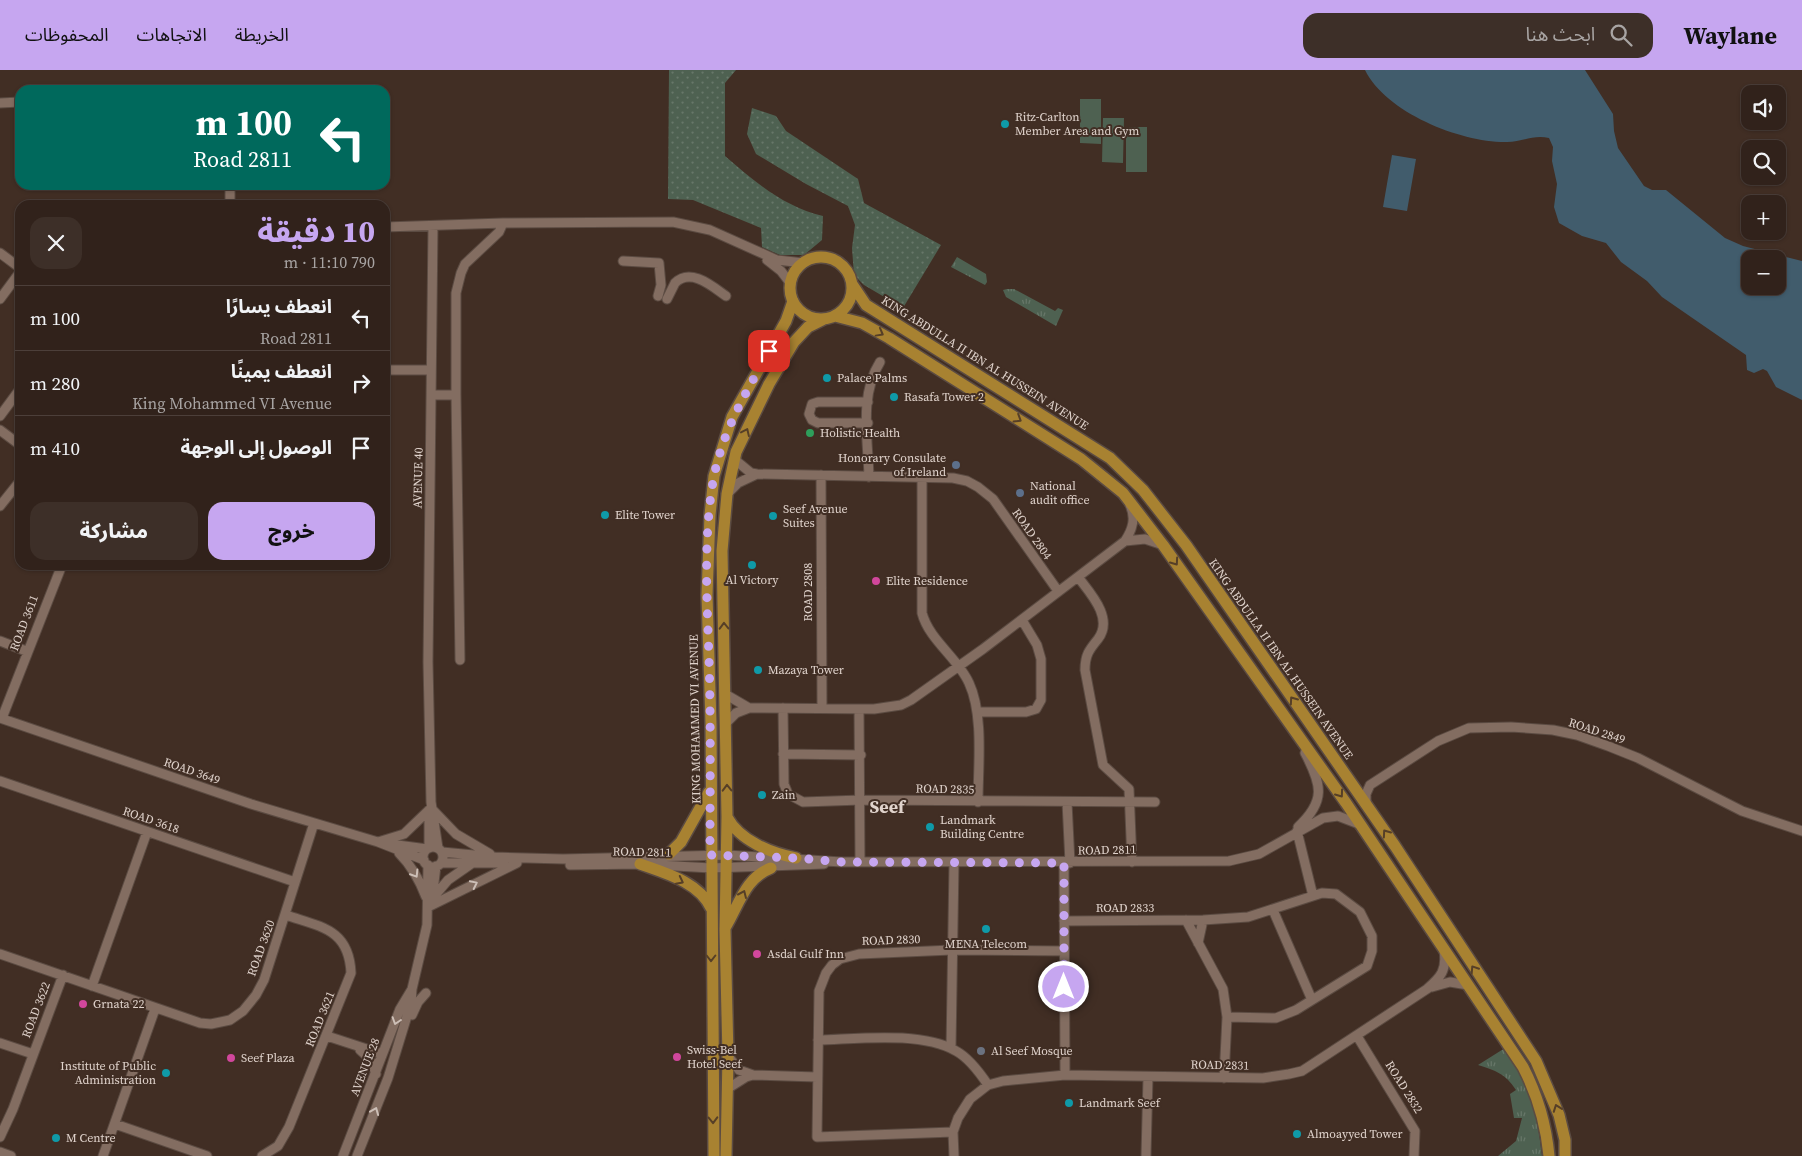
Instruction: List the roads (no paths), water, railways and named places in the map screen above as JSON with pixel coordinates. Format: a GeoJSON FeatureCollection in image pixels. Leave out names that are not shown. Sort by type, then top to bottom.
{"type":"FeatureCollection","features":[{"type":"Feature","properties":{"kind":"main road"},"geometry":{"type":"LineString","coordinates":[[726,1156],[728,1056],[724,930],[727,817],[722,551],[727,494],[734,460],[770,384],[794,342],[808,327],[829,317],[841,312],[850,299],[852,284],[846,270],[832,259],[814,258],[804,263],[794,274],[790,284],[793,300],[805,315],[829,317],[862,324],[889,338],[1081,459],[1123,493],[1163,545],[1444,946],[1532,1085],[1546,1130],[1549,1156]]}},
{"type":"Feature","properties":{"kind":"main road","name":"KING ABDULLA II IBN AL HUSSEIN AVENUE"},"geometry":{"type":"LineString","coordinates":[[852,284],[866,304],[1110,458],[1129,475],[1150,499],[1186,545],[1366,805],[1536,1061],[1559,1115],[1565,1140],[1565,1156]]}},
{"type":"Feature","properties":{"kind":"main road","name":"KING MOHAMMED VI AVENUE"},"geometry":{"type":"LineString","coordinates":[[714,1156],[707,595],[710,514],[714,476],[732,417],[786,321],[793,300]]}},
{"type":"Feature","properties":{"kind":"main road"},"geometry":{"type":"LineString","coordinates":[[669,854],[681,842],[710,790]]}},
{"type":"Feature","properties":{"kind":"main road"},"geometry":{"type":"LineString","coordinates":[[727,817],[737,831],[756,844],[780,854],[796,858]]}},
{"type":"Feature","properties":{"kind":"main road"},"geometry":{"type":"LineString","coordinates":[[640,864],[697,890],[706,898],[711,909]]}},
{"type":"Feature","properties":{"kind":"main road"},"geometry":{"type":"LineString","coordinates":[[724,930],[751,880],[760,872],[771,868]]}},
{"type":"Feature","properties":{"kind":"street"},"geometry":{"type":"LineString","coordinates":[[0,103],[15,102]]}},
{"type":"Feature","properties":{"kind":"street"},"geometry":{"type":"LineString","coordinates":[[390,227],[503,223],[673,222],[710,230],[778,260],[804,263]]}},
{"type":"Feature","properties":{"kind":"street"},"geometry":{"type":"LineString","coordinates":[[460,660],[456,395],[458,283],[465,264],[499,232],[503,223]]}},
{"type":"Feature","properties":{"kind":"street","name":"AVENUE 40"},"geometry":{"type":"LineString","coordinates":[[432,226],[428,652],[431,807],[434,849]]}},
{"type":"Feature","properties":{"kind":"street"},"geometry":{"type":"LineString","coordinates":[[746,246],[775,266],[790,284]]}},
{"type":"Feature","properties":{"kind":"street"},"geometry":{"type":"LineString","coordinates":[[0,253],[15,264]]}},
{"type":"Feature","properties":{"kind":"street"},"geometry":{"type":"LineString","coordinates":[[623,261],[659,263],[661,281],[658,296]]}},
{"type":"Feature","properties":{"kind":"street"},"geometry":{"type":"LineString","coordinates":[[668,299],[675,283],[688,277],[699,279],[726,296]]}},
{"type":"Feature","properties":{"kind":"street"},"geometry":{"type":"LineString","coordinates":[[0,299],[15,279]]}},
{"type":"Feature","properties":{"kind":"street"},"geometry":{"type":"LineString","coordinates":[[869,477],[868,402],[870,381],[880,362]]}},
{"type":"Feature","properties":{"kind":"street"},"geometry":{"type":"LineString","coordinates":[[390,370],[431,370]]}},
{"type":"Feature","properties":{"kind":"street"},"geometry":{"type":"LineString","coordinates":[[431,395],[456,395]]}},
{"type":"Feature","properties":{"kind":"street"},"geometry":{"type":"LineString","coordinates":[[0,416],[15,396]]}},
{"type":"Feature","properties":{"kind":"street"},"geometry":{"type":"LineString","coordinates":[[868,402],[818,402],[812,404],[809,414],[812,420],[818,423],[868,423]]}},
{"type":"Feature","properties":{"kind":"street"},"geometry":{"type":"LineString","coordinates":[[0,430],[15,441]]}},
{"type":"Feature","properties":{"kind":"street"},"geometry":{"type":"LineString","coordinates":[[734,460],[750,473],[757,474]]}},
{"type":"Feature","properties":{"kind":"street"},"geometry":{"type":"LineString","coordinates":[[727,494],[738,484],[757,474]]}},
{"type":"Feature","properties":{"kind":"street","name":"ROAD 2804"},"geometry":{"type":"LineString","coordinates":[[757,474],[960,479],[978,487],[993,499],[1017,536],[1058,591]]}},
{"type":"Feature","properties":{"kind":"street","name":"ROAD 2808"},"geometry":{"type":"LineString","coordinates":[[820,476],[822,708]]}},
{"type":"Feature","properties":{"kind":"street"},"geometry":{"type":"LineString","coordinates":[[922,477],[922,613],[928,627],[969,682],[977,712],[978,802]]}},
{"type":"Feature","properties":{"kind":"street"},"geometry":{"type":"LineString","coordinates":[[0,506],[15,487]]}},
{"type":"Feature","properties":{"kind":"street"},"geometry":{"type":"LineString","coordinates":[[726,723],[736,713],[749,708],[859,709],[901,705],[911,700],[1022,620],[1125,541],[1132,531],[1134,521],[1133,512],[1123,493]]}},
{"type":"Feature","properties":{"kind":"street"},"geometry":{"type":"LineString","coordinates":[[1125,541],[1145,539],[1163,545]]}},
{"type":"Feature","properties":{"kind":"street","name":"ROAD 3611"},"geometry":{"type":"LineString","coordinates":[[1,718],[26,651],[60,570]]}},
{"type":"Feature","properties":{"kind":"street"},"geometry":{"type":"LineString","coordinates":[[1078,577],[1094,600],[1103,618],[1103,628],[1085,657],[1085,670],[1103,765],[1129,789],[1131,801],[1132,862]]}},
{"type":"Feature","properties":{"kind":"street"},"geometry":{"type":"LineString","coordinates":[[977,712],[1026,712],[1039,705],[1041,695],[1040,654],[1022,620]]}},
{"type":"Feature","properties":{"kind":"street"},"geometry":{"type":"LineString","coordinates":[[0,642],[26,651]]}},
{"type":"Feature","properties":{"kind":"street"},"geometry":{"type":"LineString","coordinates":[[725,694],[749,708]]}},
{"type":"Feature","properties":{"kind":"street","name":"ROAD 2835"},"geometry":{"type":"LineString","coordinates":[[783,708],[784,784],[788,794],[803,802],[862,800],[1155,802]]}},
{"type":"Feature","properties":{"kind":"street"},"geometry":{"type":"LineString","coordinates":[[859,709],[862,800],[860,862]]}},
{"type":"Feature","properties":{"kind":"street","name":"ROAD 3649"},"geometry":{"type":"LineString","coordinates":[[1,718],[251,804],[378,842],[432,864]]}},
{"type":"Feature","properties":{"kind":"street","name":"ROAD 2849"},"geometry":{"type":"LineString","coordinates":[[1366,805],[1367,789],[1381,776],[1438,741],[1469,728],[1511,727],[1553,730],[1577,735],[1638,758],[1742,811],[1802,830]]}},
{"type":"Feature","properties":{"kind":"street","name":"ROAD 2811"},"geometry":{"type":"LineString","coordinates":[[1288,836],[1310,814],[1320,796],[1314,769],[1294,731]]}},
{"type":"Feature","properties":{"kind":"street"},"geometry":{"type":"LineString","coordinates":[[783,754],[861,756]]}},
{"type":"Feature","properties":{"kind":"street","name":"ROAD 2849"},"geometry":{"type":"LineString","coordinates":[[1349,781],[1361,783],[1381,776]]}},
{"type":"Feature","properties":{"kind":"street","name":"ROAD 3618"},"geometry":{"type":"LineString","coordinates":[[0,781],[295,882]]}},
{"type":"Feature","properties":{"kind":"street"},"geometry":{"type":"LineString","coordinates":[[1065,1075],[1064,921],[1067,863],[1067,802]]}},
{"type":"Feature","properties":{"kind":"street"},"geometry":{"type":"LineString","coordinates":[[378,842],[404,834],[431,807],[456,834],[494,857]]}},
{"type":"Feature","properties":{"kind":"street","name":"ROAD 2811"},"geometry":{"type":"LineString","coordinates":[[432,864],[640,864],[711,868],[771,868],[842,862],[1067,863],[1244,859],[1259,854],[1297,830],[1323,818],[1338,816],[1359,824]]}},
{"type":"Feature","properties":{"kind":"street","name":"ROAD 3620"},"geometry":{"type":"LineString","coordinates":[[0,954],[155,1009],[210,1024],[230,1020],[243,1011],[264,980],[314,823]]}},
{"type":"Feature","properties":{"kind":"street"},"geometry":{"type":"LineString","coordinates":[[1297,830],[1313,896]]}},
{"type":"Feature","properties":{"kind":"street"},"geometry":{"type":"LineString","coordinates":[[92,986],[147,832]]}},
{"type":"Feature","properties":{"kind":"street","name":"ROAD 3649"},"geometry":{"type":"LineString","coordinates":[[378,842],[434,849]]}},
{"type":"Feature","properties":{"kind":"street"},"geometry":{"type":"LineString","coordinates":[[432,864],[434,849]]}},
{"type":"Feature","properties":{"kind":"street"},"geometry":{"type":"LineString","coordinates":[[432,864],[444,858],[434,849]]}},
{"type":"Feature","properties":{"kind":"street","name":"ROAD 2811"},"geometry":{"type":"LineString","coordinates":[[434,849],[494,857],[563,859],[669,854],[796,858],[842,862]]}},
{"type":"Feature","properties":{"kind":"street"},"geometry":{"type":"LineString","coordinates":[[396,850],[408,862],[421,884],[429,904]]}},
{"type":"Feature","properties":{"kind":"street"},"geometry":{"type":"LineString","coordinates":[[429,904],[448,880],[474,863]]}},
{"type":"Feature","properties":{"kind":"street"},"geometry":{"type":"LineString","coordinates":[[429,904],[518,863]]}},
{"type":"Feature","properties":{"kind":"street"},"geometry":{"type":"LineString","coordinates":[[950,1048],[954,863]]}},
{"type":"Feature","properties":{"kind":"street","name":"AVENUE 28"},"geometry":{"type":"LineString","coordinates":[[357,1156],[388,1078],[411,1003],[412,989],[423,942],[429,904],[432,864]]}},
{"type":"Feature","properties":{"kind":"street","name":"ROAD 2833"},"geometry":{"type":"LineString","coordinates":[[1064,921],[1203,920],[1248,917],[1322,893],[1336,894],[1360,912],[1372,936],[1372,952],[1367,966],[1351,978],[1296,1010],[1276,1018],[1226,1016]]}},
{"type":"Feature","properties":{"kind":"street"},"geometry":{"type":"LineString","coordinates":[[1273,910],[1312,1000]]}},
{"type":"Feature","properties":{"kind":"street","name":"ROAD 3621"},"geometry":{"type":"LineString","coordinates":[[262,1156],[278,1146],[284,1136],[327,1036],[351,973],[348,952],[338,935],[328,929],[286,915]]}},
{"type":"Feature","properties":{"kind":"street"},"geometry":{"type":"LineString","coordinates":[[1186,920],[1223,989],[1226,1016],[1224,1078]]}},
{"type":"Feature","properties":{"kind":"street"},"geometry":{"type":"LineString","coordinates":[[1198,944],[1203,920]]}},
{"type":"Feature","properties":{"kind":"street","name":"ROAD 2831"},"geometry":{"type":"LineString","coordinates":[[954,1156],[953,1132],[970,1099],[988,1085],[1003,1081],[1065,1075],[1263,1078],[1302,1070],[1427,990],[1444,972],[1446,964],[1444,946]]}},
{"type":"Feature","properties":{"kind":"street"},"geometry":{"type":"LineString","coordinates":[[952,950],[1064,951]]}},
{"type":"Feature","properties":{"kind":"street","name":"ROAD 2830"},"geometry":{"type":"LineString","coordinates":[[952,950],[859,954],[840,959],[826,973],[821,982],[817,1077],[817,1138],[953,1132]]}},
{"type":"Feature","properties":{"kind":"street","name":"ROAD 3622"},"geometry":{"type":"LineString","coordinates":[[0,1137],[63,975]]}},
{"type":"Feature","properties":{"kind":"street","name":"ROAD 2831"},"geometry":{"type":"LineString","coordinates":[[1427,990],[1450,982],[1468,985]]}},
{"type":"Feature","properties":{"kind":"street","name":"AVENUE 28"},"geometry":{"type":"LineString","coordinates":[[344,1156],[402,1003],[412,989]]}},
{"type":"Feature","properties":{"kind":"street"},"geometry":{"type":"LineString","coordinates":[[403,1033],[418,1002],[426,992]]}},
{"type":"Feature","properties":{"kind":"street"},"geometry":{"type":"LineString","coordinates":[[103,1156],[155,1009]]}},
{"type":"Feature","properties":{"kind":"street"},"geometry":{"type":"LineString","coordinates":[[327,1036],[382,1054],[388,1078]]}},
{"type":"Feature","properties":{"kind":"street","name":"ROAD 2832"},"geometry":{"type":"LineString","coordinates":[[1356,1036],[1415,1131],[1414,1156]]}},
{"type":"Feature","properties":{"kind":"street"},"geometry":{"type":"LineString","coordinates":[[818,1040],[910,1039],[950,1048],[968,1060],[988,1085]]}},
{"type":"Feature","properties":{"kind":"street","name":"ROAD 3622"},"geometry":{"type":"LineString","coordinates":[[0,1043],[33,1054]]}},
{"type":"Feature","properties":{"kind":"street"},"geometry":{"type":"LineString","coordinates":[[356,1046],[371,1060],[376,1075]]}},
{"type":"Feature","properties":{"kind":"street"},"geometry":{"type":"LineString","coordinates":[[728,1056],[739,1070],[753,1075]]}},
{"type":"Feature","properties":{"kind":"street"},"geometry":{"type":"LineString","coordinates":[[727,1089],[746,1077],[753,1075],[817,1077]]}},
{"type":"Feature","properties":{"kind":"street"},"geometry":{"type":"LineString","coordinates":[[1146,1156],[1148,1077]]}},
{"type":"Feature","properties":{"kind":"street"},"geometry":{"type":"LineString","coordinates":[[115,1124],[206,1156]]}},
{"type":"Feature","properties":{"kind":"street"},"geometry":{"type":"LineString","coordinates":[[0,1152],[10,1156]]}},
{"type":"Feature","properties":{"kind":"water"},"geometry":{"type":"Polygon","coordinates":[[[1365,70],[1585,70],[1613,114],[1618,148],[1644,186],[1652,190],[1666,190],[1725,238],[1743,246],[1759,250],[1741,250],[1741,295],[1786,295],[1786,257],[1802,261],[1802,400],[1776,387],[1767,371],[1763,369],[1754,373],[1747,370],[1746,355],[1662,297],[1647,281],[1621,262],[1606,243],[1582,236],[1559,223],[1554,207],[1557,184],[1552,161],[1553,147],[1549,138],[1538,137],[1507,142],[1469,137],[1427,122],[1407,112],[1390,100],[1375,85],[1365,70]]]}},
{"type":"Feature","properties":{"kind":"water"},"geometry":{"type":"Polygon","coordinates":[[[1392,155],[1416,159],[1407,211],[1383,207],[1392,155]]]}},
{"type":"Feature","properties":{"kind":"place","name":"Ritz-Carlton Member Area and Gym"},"geometry":{"type":"Point","coordinates":[1005,124]}},
{"type":"Feature","properties":{"kind":"place","name":"Palace Palms"},"geometry":{"type":"Point","coordinates":[827,378]}},
{"type":"Feature","properties":{"kind":"place","name":"Rasafa Tower 2"},"geometry":{"type":"Point","coordinates":[894,397]}},
{"type":"Feature","properties":{"kind":"place","name":"Holistic Health"},"geometry":{"type":"Point","coordinates":[810,433]}},
{"type":"Feature","properties":{"kind":"place","name":"Honorary Consulate of Ireland"},"geometry":{"type":"Point","coordinates":[956,465]}},
{"type":"Feature","properties":{"kind":"place","name":"National audit office"},"geometry":{"type":"Point","coordinates":[1020,493]}},
{"type":"Feature","properties":{"kind":"place","name":"Elite Tower"},"geometry":{"type":"Point","coordinates":[605,515]}},
{"type":"Feature","properties":{"kind":"place","name":"Seef Avenue Suites"},"geometry":{"type":"Point","coordinates":[773,516]}},
{"type":"Feature","properties":{"kind":"place","name":"Al Victory"},"geometry":{"type":"Point","coordinates":[752,565]}},
{"type":"Feature","properties":{"kind":"place","name":"Elite Residence"},"geometry":{"type":"Point","coordinates":[876,581]}},
{"type":"Feature","properties":{"kind":"place","name":"Mazaya Tower"},"geometry":{"type":"Point","coordinates":[758,670]}},
{"type":"Feature","properties":{"kind":"place","name":"Zain"},"geometry":{"type":"Point","coordinates":[762,795]}},
{"type":"Feature","properties":{"kind":"place","name":"Landmark Building Centre"},"geometry":{"type":"Point","coordinates":[930,827]}},
{"type":"Feature","properties":{"kind":"place","name":"MENA Telecom"},"geometry":{"type":"Point","coordinates":[986,929]}},
{"type":"Feature","properties":{"kind":"place","name":"Asdal Gulf Inn"},"geometry":{"type":"Point","coordinates":[757,954]}},
{"type":"Feature","properties":{"kind":"place","name":"Grnata 22"},"geometry":{"type":"Point","coordinates":[83,1004]}},
{"type":"Feature","properties":{"kind":"place","name":"Al Seef Mosque"},"geometry":{"type":"Point","coordinates":[981,1051]}},
{"type":"Feature","properties":{"kind":"place","name":"Swiss-Bel Hotel Seef"},"geometry":{"type":"Point","coordinates":[677,1057]}},
{"type":"Feature","properties":{"kind":"place","name":"Seef Plaza"},"geometry":{"type":"Point","coordinates":[231,1058]}},
{"type":"Feature","properties":{"kind":"place","name":"Institute of Public Administration"},"geometry":{"type":"Point","coordinates":[166,1073]}},
{"type":"Feature","properties":{"kind":"place","name":"Landmark Seef"},"geometry":{"type":"Point","coordinates":[1069,1103]}},
{"type":"Feature","properties":{"kind":"place","name":"Almoayyed Tower"},"geometry":{"type":"Point","coordinates":[1297,1134]}},
{"type":"Feature","properties":{"kind":"place","name":"M Centre"},"geometry":{"type":"Point","coordinates":[56,1138]}},
{"type":"Feature","properties":{"kind":"district","name":"Seef"},"geometry":{"type":"Point","coordinates":[887,806]}}]}
